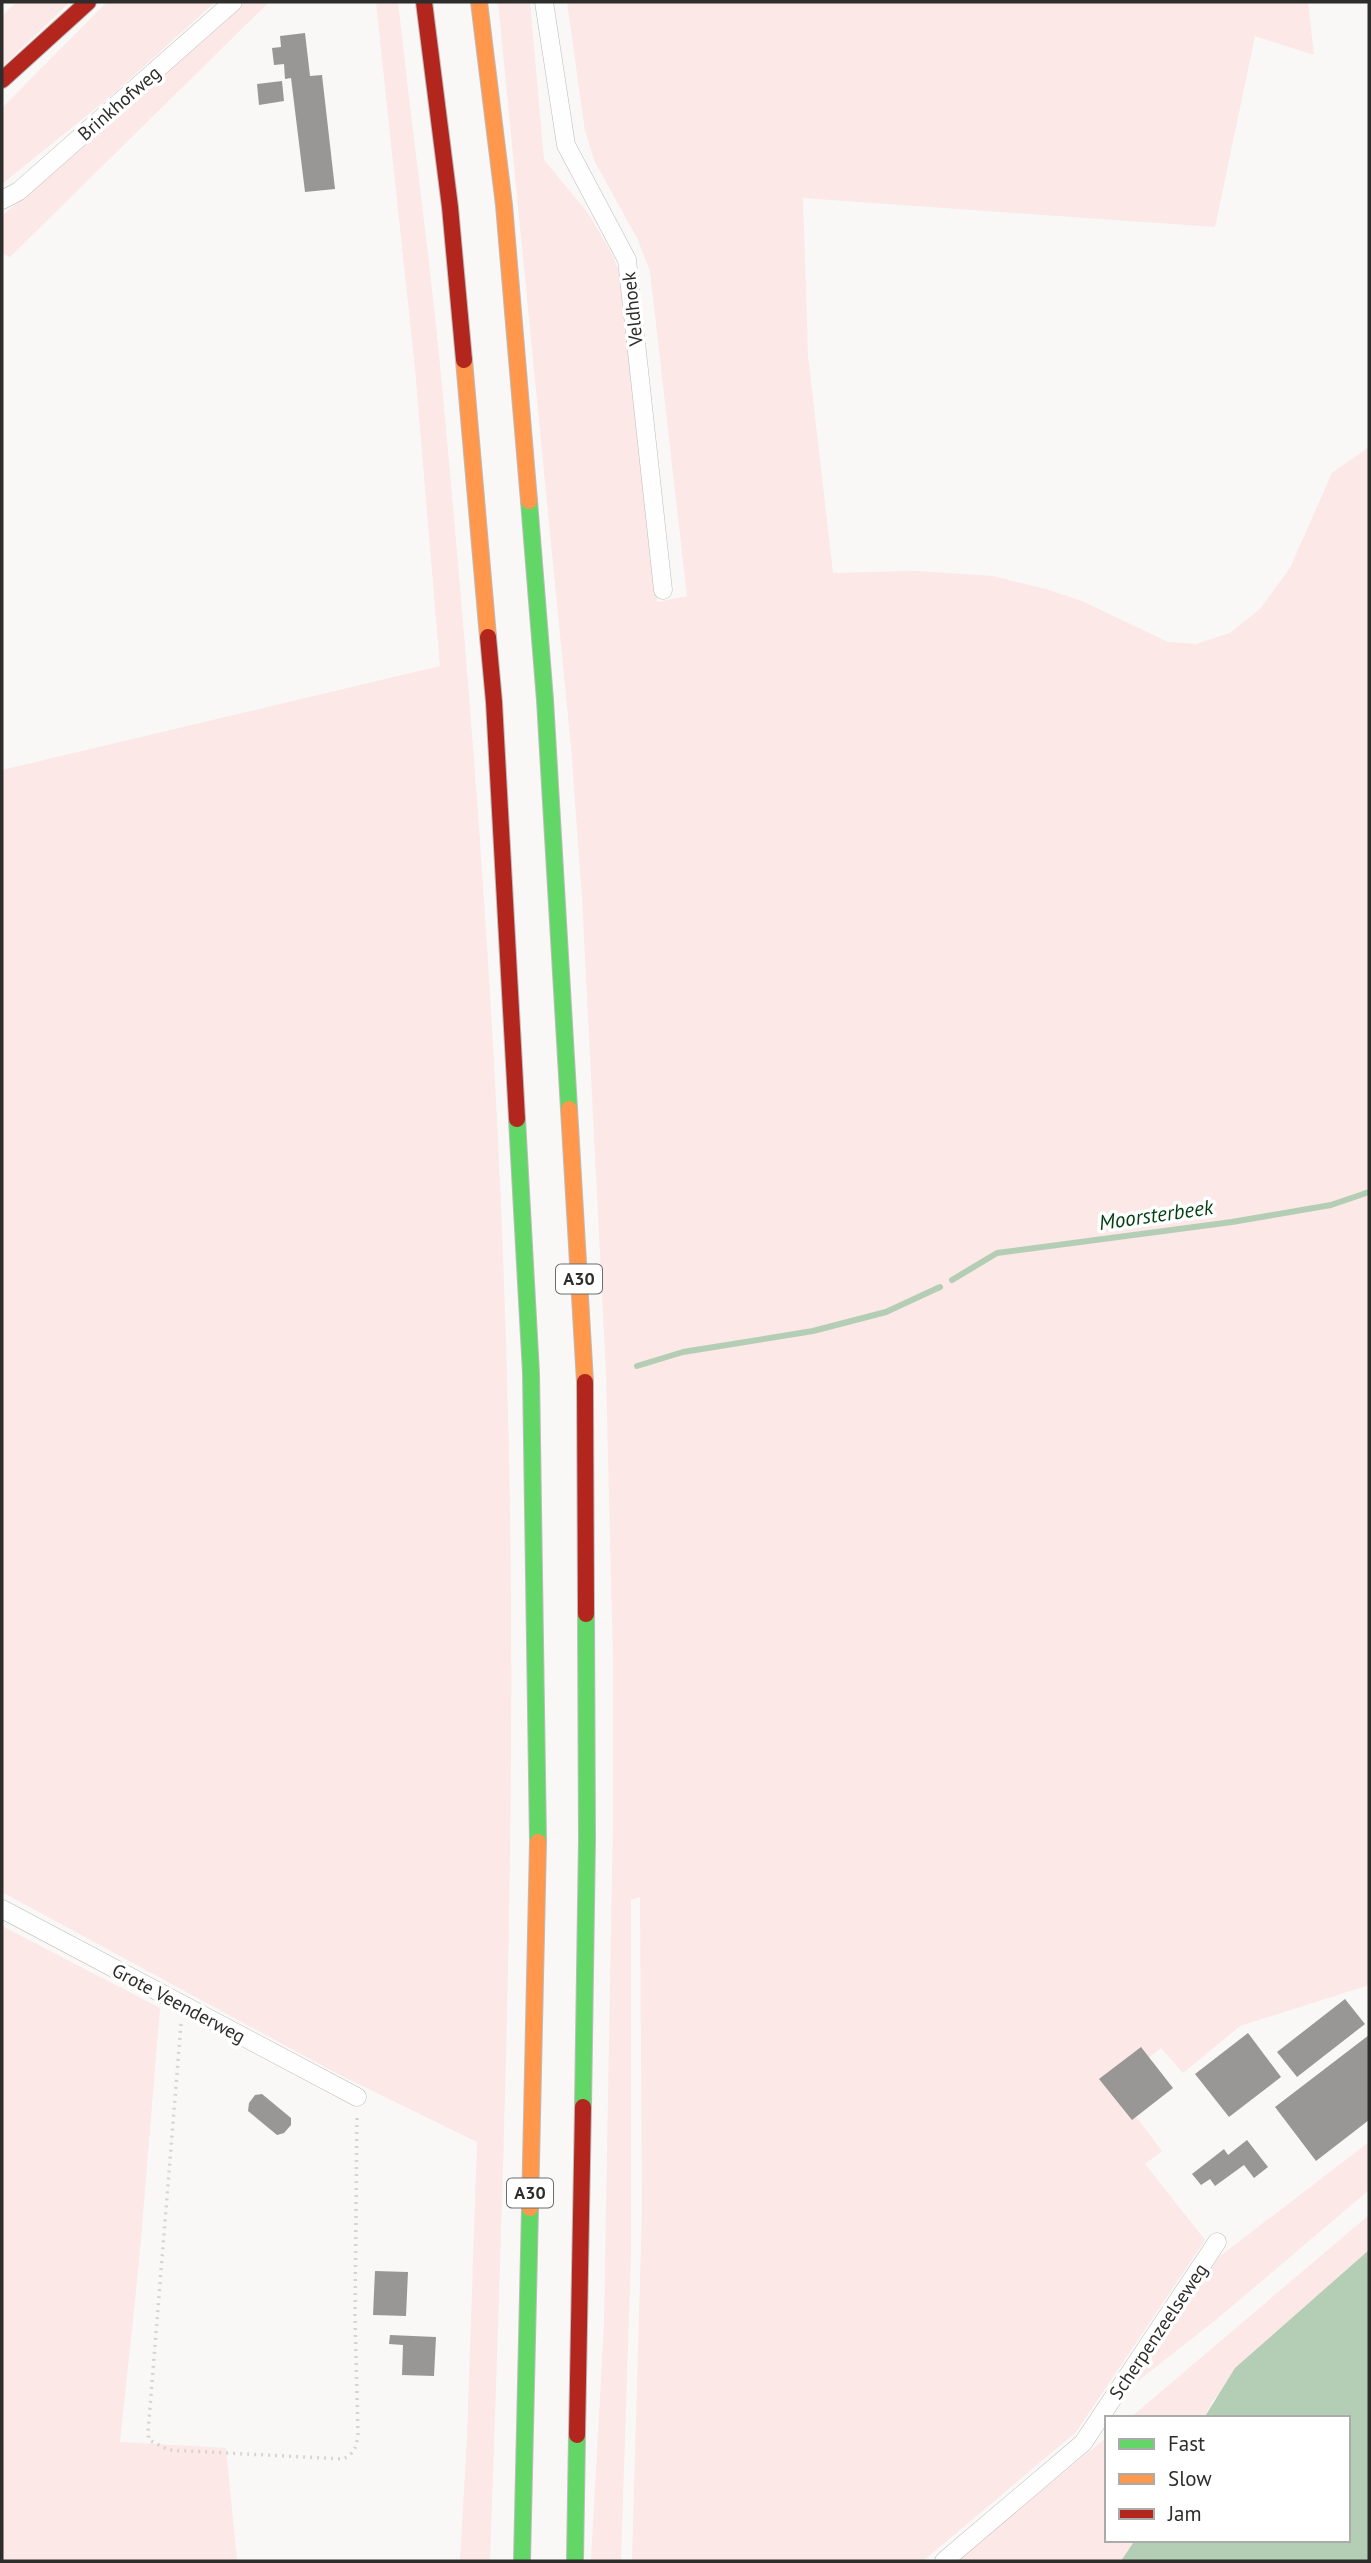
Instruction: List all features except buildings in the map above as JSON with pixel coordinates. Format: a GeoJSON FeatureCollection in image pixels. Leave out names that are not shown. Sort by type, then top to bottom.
{"type":"FeatureCollection","features":[{"type":"Feature","properties":{"kind":"main road"},"geometry":{"type":"LineString","coordinates":[[2,80],[88,2]]}},
{"type":"Feature","properties":{"kind":"main road","name":"A30"},"geometry":{"type":"LineString","coordinates":[[424,2],[450,207],[494,702],[531,1373],[538,1826],[522,2561]]}},
{"type":"Feature","properties":{"kind":"main road","name":"A30"},"geometry":{"type":"LineString","coordinates":[[479,2],[504,205],[545,700],[585,1370],[587,1839],[575,2561]]}},
{"type":"Feature","properties":{"kind":"street","name":"Brinkhofweg"},"geometry":{"type":"LineString","coordinates":[[2,200],[19,191],[233,2]]}},
{"type":"Feature","properties":{"kind":"street","name":"Veldhoek"},"geometry":{"type":"LineString","coordinates":[[544,2],[566,145],[626,260],[663,590]]}},
{"type":"Feature","properties":{"kind":"street","name":"Grote Veenderweg"},"geometry":{"type":"LineString","coordinates":[[2,1909],[357,2098]]}},
{"type":"Feature","properties":{"kind":"street","name":"Scherpenzeelseweg"},"geometry":{"type":"LineString","coordinates":[[944,2561],[1083,2443],[1217,2242]]}},
{"type":"Feature","properties":{"kind":"path"},"geometry":{"type":"LineString","coordinates":[[182,2004],[148,2432],[149,2440],[154,2445],[169,2450],[343,2459],[351,2456],[358,2436],[355,2316],[357,2098]]}},
{"type":"Feature","properties":{"kind":"shaded area"},"geometry":{"type":"Polygon","coordinates":[[[16,2],[70,2],[2,67],[2,16],[16,2]]]}},
{"type":"Feature","properties":{"kind":"shaded area"},"geometry":{"type":"Polygon","coordinates":[[[107,2],[215,2],[112,95],[2,184],[2,108],[107,2]]]}},
{"type":"Feature","properties":{"kind":"shaded area"},"geometry":{"type":"Polygon","coordinates":[[[241,2],[269,2],[10,257],[2,253],[2,216],[241,2]]]}},
{"type":"Feature","properties":{"kind":"shaded area"},"geometry":{"type":"Polygon","coordinates":[[[376,2],[398,2],[437,338],[475,771],[499,1157],[508,1415],[511,1702],[508,1988],[490,2561],[460,2561],[477,2142],[336,2073],[2,1892],[2,770],[440,666],[415,369],[376,2]]]}},
{"type":"Feature","properties":{"kind":"shaded area"},"geometry":{"type":"Polygon","coordinates":[[[498,2],[530,2],[544,160],[588,213],[612,254],[626,289],[657,602],[687,596],[650,271],[637,238],[595,162],[585,131],[567,2],[1308,2],[1314,55],[1255,36],[1215,227],[803,198],[808,356],[833,573],[915,571],[993,576],[1082,601],[1168,642],[1196,644],[1230,633],[1261,608],[1290,568],[1332,473],[1369,447],[1369,1985],[1240,2026],[1183,2073],[1161,2048],[1113,2086],[1162,2151],[1145,2164],[1205,2240],[1076,2432],[923,2561],[632,2561],[642,2210],[640,1897],[631,1900],[631,2252],[621,2561],[591,2561],[604,2324],[613,1820],[613,1660],[606,1373],[582,897],[571,747],[498,2]]]}},
{"type":"Feature","properties":{"kind":"shaded area"},"geometry":{"type":"Polygon","coordinates":[[[2,1926],[160,2008],[139,2262],[120,2442],[226,2448],[237,2561],[2,2561],[2,1926]]]}},
{"type":"Feature","properties":{"kind":"shaded area"},"geometry":{"type":"Polygon","coordinates":[[[1369,2142],[1369,2190],[1218,2318],[1129,2388],[1219,2257],[1369,2142]]]}},
{"type":"Feature","properties":{"kind":"shaded area"},"geometry":{"type":"Polygon","coordinates":[[[1369,2215],[1369,2250],[1214,2399],[1205,2416],[1132,2416],[1369,2215]]]}},
{"type":"Feature","properties":{"kind":"shaded area"},"geometry":{"type":"Polygon","coordinates":[[[1369,2250],[1369,2561],[1121,2561],[1134,2542],[1350,2542],[1350,2416],[1205,2416],[1235,2368],[1369,2250]]]}},
{"type":"Feature","properties":{"kind":"shaded area"},"geometry":{"type":"Polygon","coordinates":[[[1105,2439],[1105,2542],[1134,2542],[1121,2561],[956,2561],[1105,2439]]]}},
{"type":"Feature","properties":{"kind":"waterway","name":"Moorsterbeek"},"geometry":{"type":"LineString","coordinates":[[952,1280],[997,1253],[1232,1222],[1331,1205],[1369,1192]]}},
{"type":"Feature","properties":{"kind":"waterway","name":"Moorsterbeek"},"geometry":{"type":"LineString","coordinates":[[637,1366],[683,1352],[813,1331],[886,1312],[940,1287]]}},
{"type":"Feature","properties":{"kind":"traffic: fast"},"geometry":{"type":"LineString","coordinates":[[529,501],[545,700],[569,1109]]}},
{"type":"Feature","properties":{"kind":"traffic: fast"},"geometry":{"type":"LineString","coordinates":[[517,1119],[531,1373],[538,1842]]}},
{"type":"Feature","properties":{"kind":"traffic: fast"},"geometry":{"type":"LineString","coordinates":[[583,2107],[587,1839],[586,1614]]}},
{"type":"Feature","properties":{"kind":"traffic: fast"},"geometry":{"type":"LineString","coordinates":[[522,2561],[530,2208]]}},
{"type":"Feature","properties":{"kind":"traffic: fast"},"geometry":{"type":"LineString","coordinates":[[575,2561],[577,2435]]}},
{"type":"Feature","properties":{"kind":"traffic: slow"},"geometry":{"type":"LineString","coordinates":[[479,2],[504,205],[529,501]]}},
{"type":"Feature","properties":{"kind":"traffic: slow"},"geometry":{"type":"LineString","coordinates":[[464,360],[488,637]]}},
{"type":"Feature","properties":{"kind":"traffic: slow"},"geometry":{"type":"LineString","coordinates":[[569,1109],[585,1382]]}},
{"type":"Feature","properties":{"kind":"traffic: slow"},"geometry":{"type":"LineString","coordinates":[[530,2208],[538,1842]]}},
{"type":"Feature","properties":{"kind":"traffic: jam"},"geometry":{"type":"LineString","coordinates":[[2,80],[88,2]]}},
{"type":"Feature","properties":{"kind":"traffic: jam"},"geometry":{"type":"LineString","coordinates":[[424,2],[450,207],[464,360]]}},
{"type":"Feature","properties":{"kind":"traffic: jam"},"geometry":{"type":"LineString","coordinates":[[488,637],[517,1119]]}},
{"type":"Feature","properties":{"kind":"traffic: jam"},"geometry":{"type":"LineString","coordinates":[[585,1382],[586,1614]]}},
{"type":"Feature","properties":{"kind":"traffic: jam"},"geometry":{"type":"LineString","coordinates":[[577,2435],[583,2107]]}}]}
